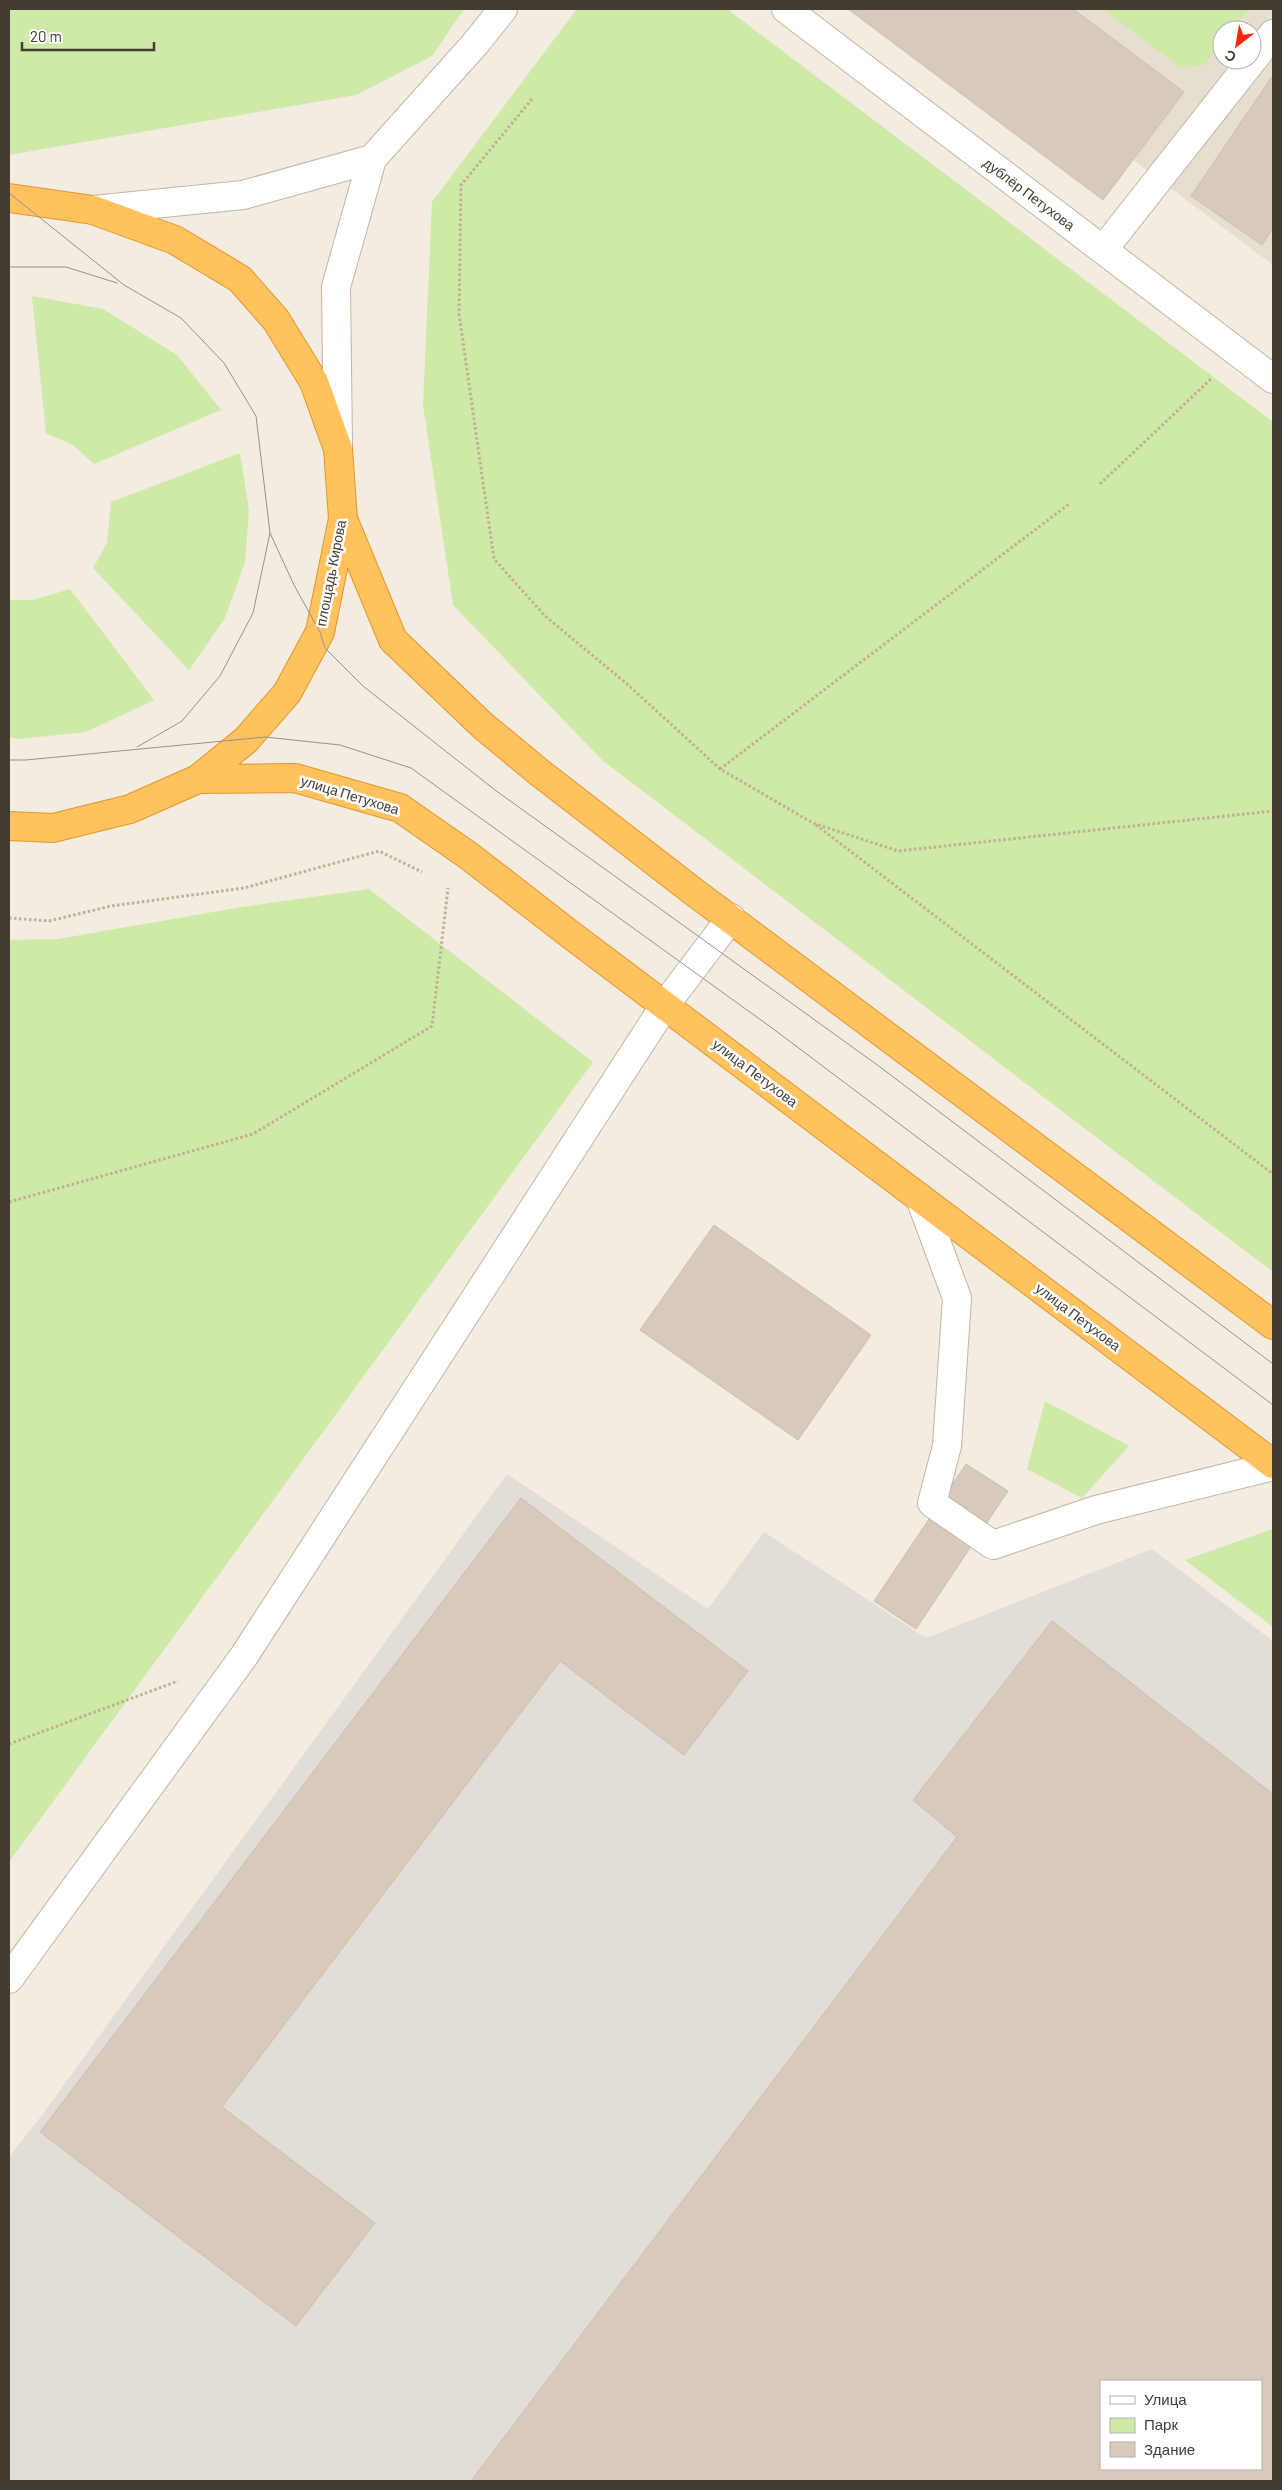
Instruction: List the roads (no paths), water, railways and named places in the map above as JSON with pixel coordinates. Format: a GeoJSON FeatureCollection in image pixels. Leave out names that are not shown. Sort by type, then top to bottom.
{"type":"FeatureCollection","features":[{"type":"Feature","properties":{"kind":"highway","name":"площадь Кирова"},"geometry":{"type":"LineString","coordinates":[[9,198],[93,210],[175,240],[240,279],[276,320],[314,382],[338,449],[343,519],[320,632],[287,693],[246,740],[198,779],[130,809],[52,828],[9,826]]}},
{"type":"Feature","properties":{"kind":"highway"},"geometry":{"type":"LineString","coordinates":[[343,519],[392,640],[482,725],[540,773],[731,918],[1273,1325]]}},
{"type":"Feature","properties":{"kind":"highway","name":"улица Петухова"},"geometry":{"type":"LineString","coordinates":[[198,779],[295,778],[400,808],[470,856],[1273,1465]]}},
{"type":"Feature","properties":{"kind":"street"},"geometry":{"type":"LineString","coordinates":[[338,449],[336,287],[372,159],[476,44],[503,9]]}},
{"type":"Feature","properties":{"kind":"street","name":"дублёр Петухова"},"geometry":{"type":"LineString","coordinates":[[786,9],[1273,379]]}},
{"type":"Feature","properties":{"kind":"street"},"geometry":{"type":"LineString","coordinates":[[1102,250],[1273,34]]}},
{"type":"Feature","properties":{"kind":"street"},"geometry":{"type":"LineString","coordinates":[[93,210],[243,196],[372,159]]}},
{"type":"Feature","properties":{"kind":"street"},"geometry":{"type":"LineString","coordinates":[[9,1980],[244,1656],[665,1005],[731,918]]}},
{"type":"Feature","properties":{"kind":"street"},"geometry":{"type":"LineString","coordinates":[[920,1198],[957,1298],[947,1446],[932,1503],[993,1545],[1096,1510],[1273,1465]]}},
{"type":"Feature","properties":{"kind":"tram line"},"geometry":{"type":"LineString","coordinates":[[9,193],[124,285],[181,318],[224,363],[256,416],[270,533],[294,585],[320,632],[325,648],[363,686],[495,790],[876,1064],[1273,1364]]}},
{"type":"Feature","properties":{"kind":"tram line"},"geometry":{"type":"LineString","coordinates":[[9,267],[66,267],[117,283]]}},
{"type":"Feature","properties":{"kind":"tram line"},"geometry":{"type":"LineString","coordinates":[[137,747],[182,721],[220,676],[253,613],[270,533]]}},
{"type":"Feature","properties":{"kind":"tram line"},"geometry":{"type":"LineString","coordinates":[[9,760],[26,760],[265,737],[340,745],[411,768],[772,1028],[1273,1405]]}}]}
